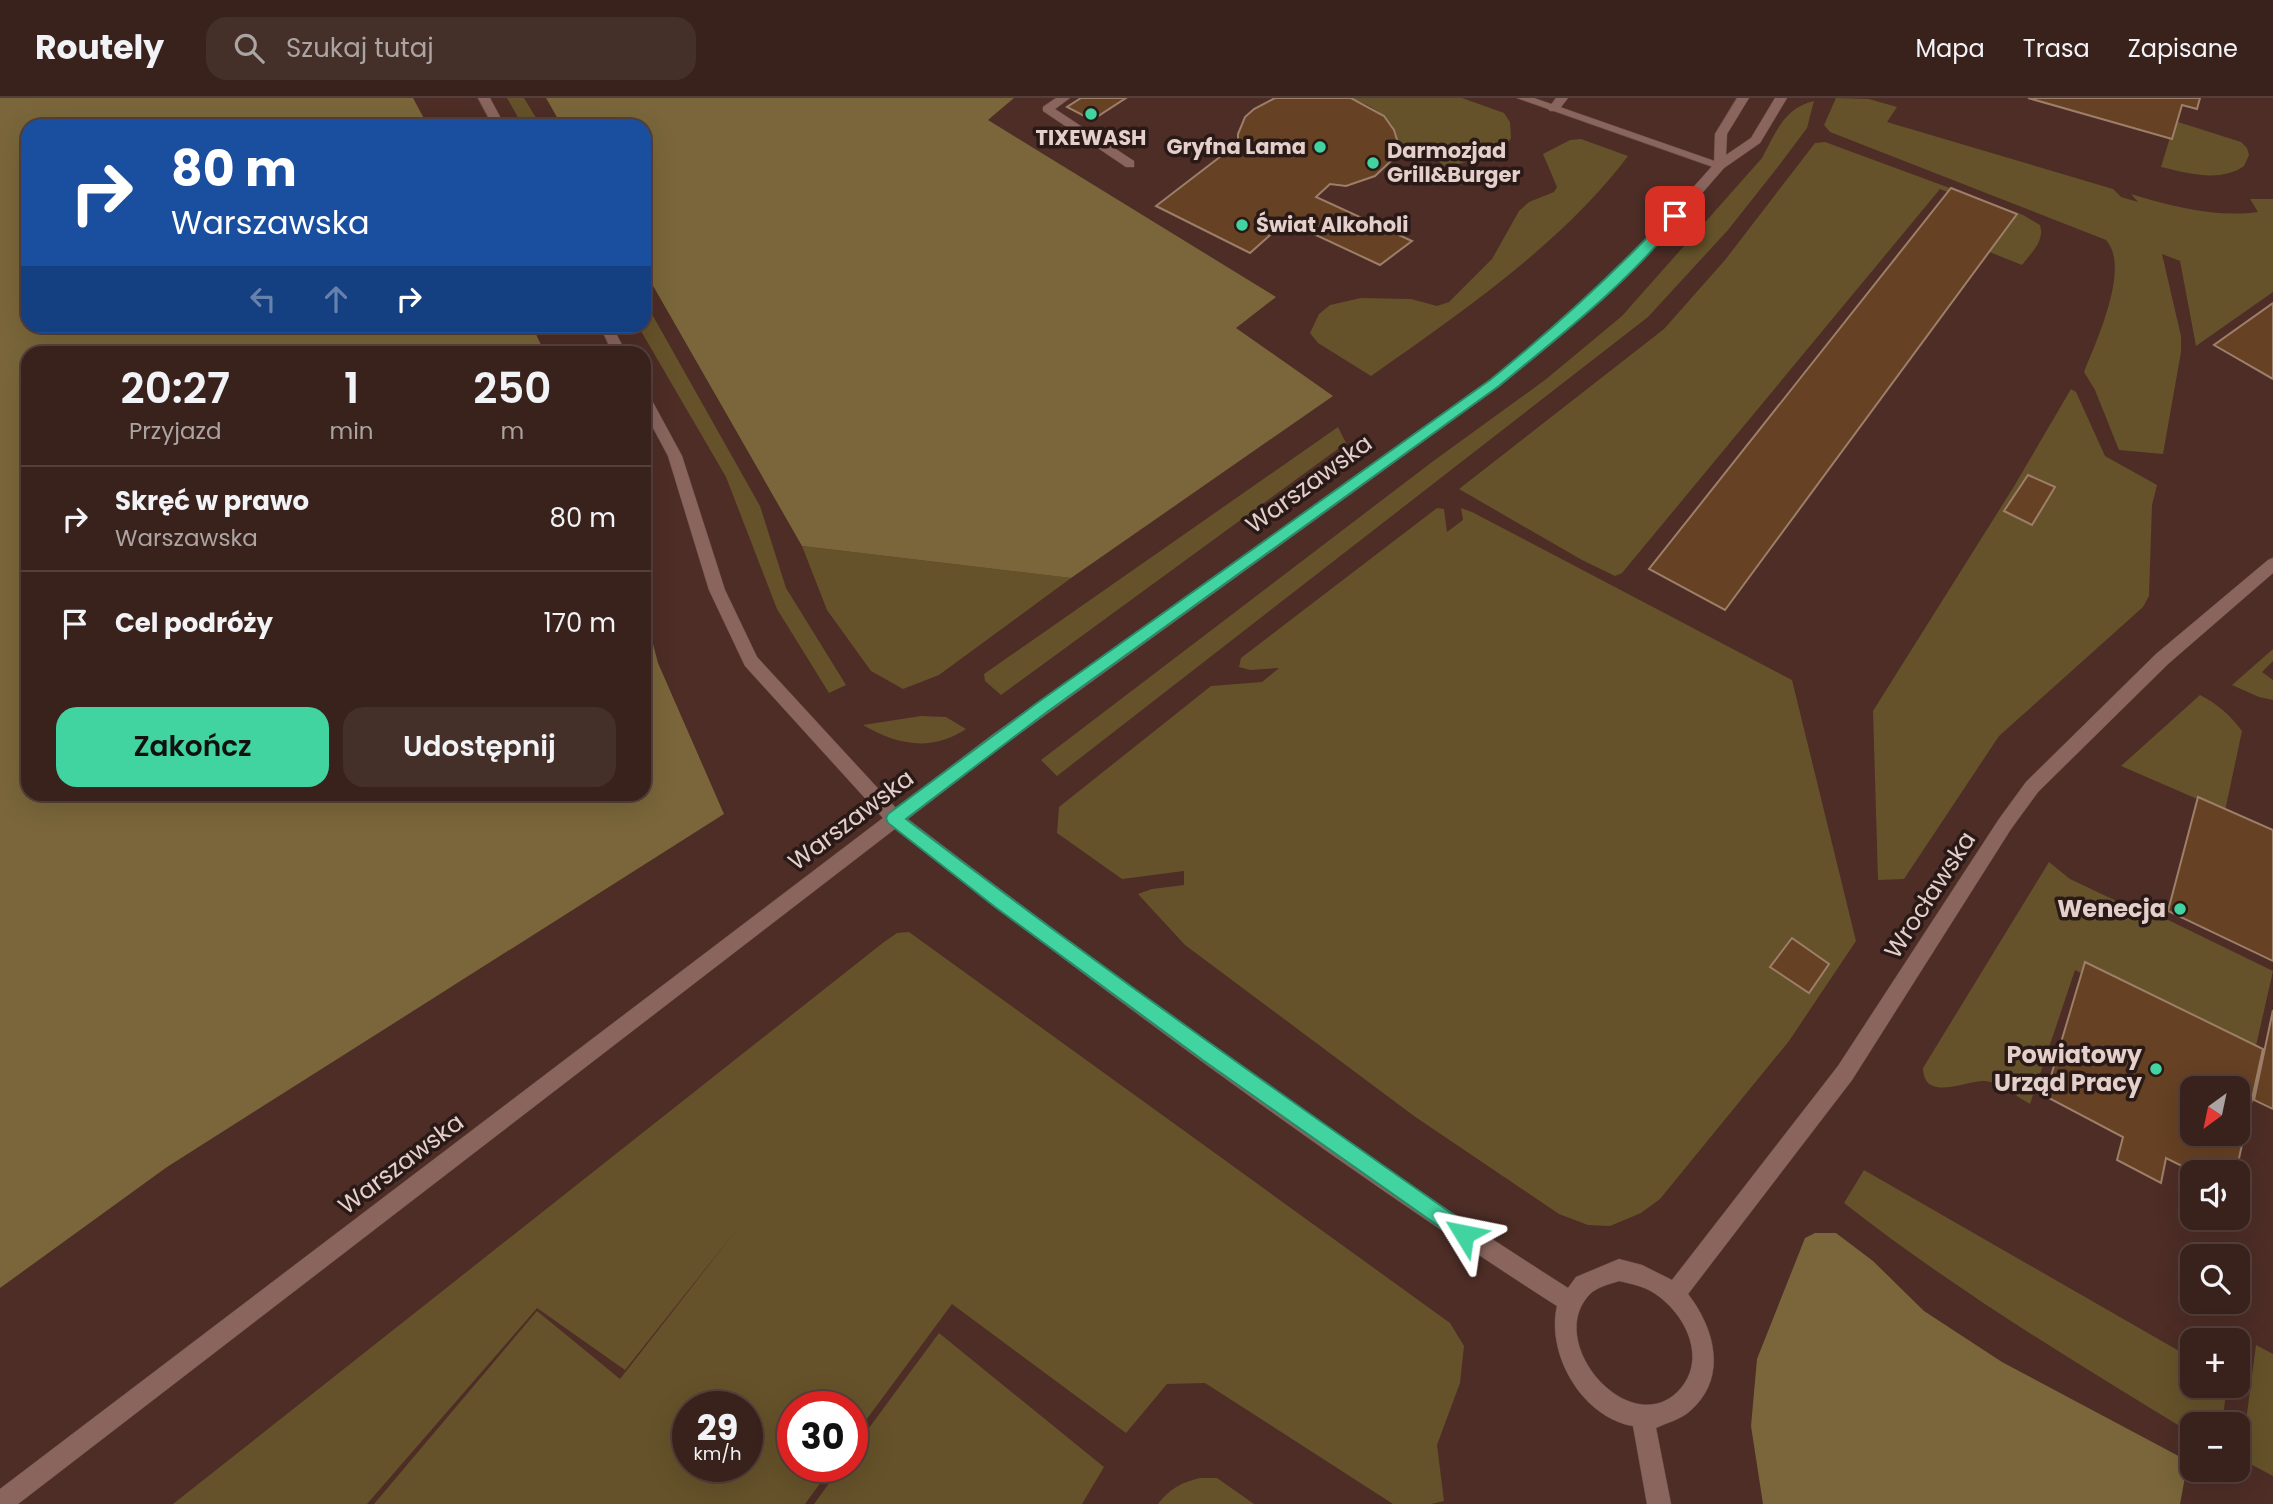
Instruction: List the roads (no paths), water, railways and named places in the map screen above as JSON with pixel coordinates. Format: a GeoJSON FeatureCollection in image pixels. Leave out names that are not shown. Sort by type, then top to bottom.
{"type":"FeatureCollection","features":[{"type":"Feature","properties":{"kind":"street"},"geometry":{"type":"LineString","coordinates":[[484,98],[495,119]]}},
{"type":"Feature","properties":{"kind":"street"},"geometry":{"type":"LineString","coordinates":[[1064,98],[1047,109],[1129,164]]}},
{"type":"Feature","properties":{"kind":"street"},"geometry":{"type":"LineString","coordinates":[[1523,98],[1720,165],[1721,134],[1743,98]]}},
{"type":"Feature","properties":{"kind":"street"},"geometry":{"type":"LineString","coordinates":[[1554,108],[1562,98]]}},
{"type":"Feature","properties":{"kind":"street","name":"Warszawska"},"geometry":{"type":"LineString","coordinates":[[0,1503],[894,818],[1009,732],[1494,383],[1550,337],[1645,250],[1720,165],[1756,140],[1781,98]]}},
{"type":"Feature","properties":{"kind":"street"},"geometry":{"type":"LineString","coordinates":[[651,411],[675,456],[717,590],[751,661],[894,818],[1001,901],[1210,1055],[1487,1250],[1570,1302]]}},
{"type":"Feature","properties":{"kind":"street","name":"Wrocławska"},"geometry":{"type":"LineString","coordinates":[[1675,1294],[1845,1073],[2005,824],[2032,787],[2175,647],[2273,564]]}},
{"type":"Feature","properties":{"kind":"street"},"geometry":{"type":"LineString","coordinates":[[1619,1270],[1651,1278],[1675,1294],[1695,1321],[1702,1341],[1703,1363],[1699,1382],[1689,1398],[1675,1410],[1656,1416],[1619,1410],[1602,1401],[1577,1371],[1569,1354],[1565,1318],[1570,1302],[1590,1279],[1619,1270]]}},
{"type":"Feature","properties":{"kind":"street"},"geometry":{"type":"LineString","coordinates":[[1642,1415],[1658,1504]]}},
{"type":"Feature","properties":{"kind":"place","name":"TIXEWASH"},"geometry":{"type":"Point","coordinates":[1091,114]}},
{"type":"Feature","properties":{"kind":"place","name":"Gryfna Lama"},"geometry":{"type":"Point","coordinates":[1320,147]}},
{"type":"Feature","properties":{"kind":"place","name":"Darmozjad Grill&Burger"},"geometry":{"type":"Point","coordinates":[1373,163]}},
{"type":"Feature","properties":{"kind":"place","name":"Świat Alkoholi"},"geometry":{"type":"Point","coordinates":[1242,225]}},
{"type":"Feature","properties":{"kind":"place","name":"Wenecja"},"geometry":{"type":"Point","coordinates":[2180,909]}},
{"type":"Feature","properties":{"kind":"place","name":"Powiatowy Urząd Pracy"},"geometry":{"type":"Point","coordinates":[2156,1069]}}]}
